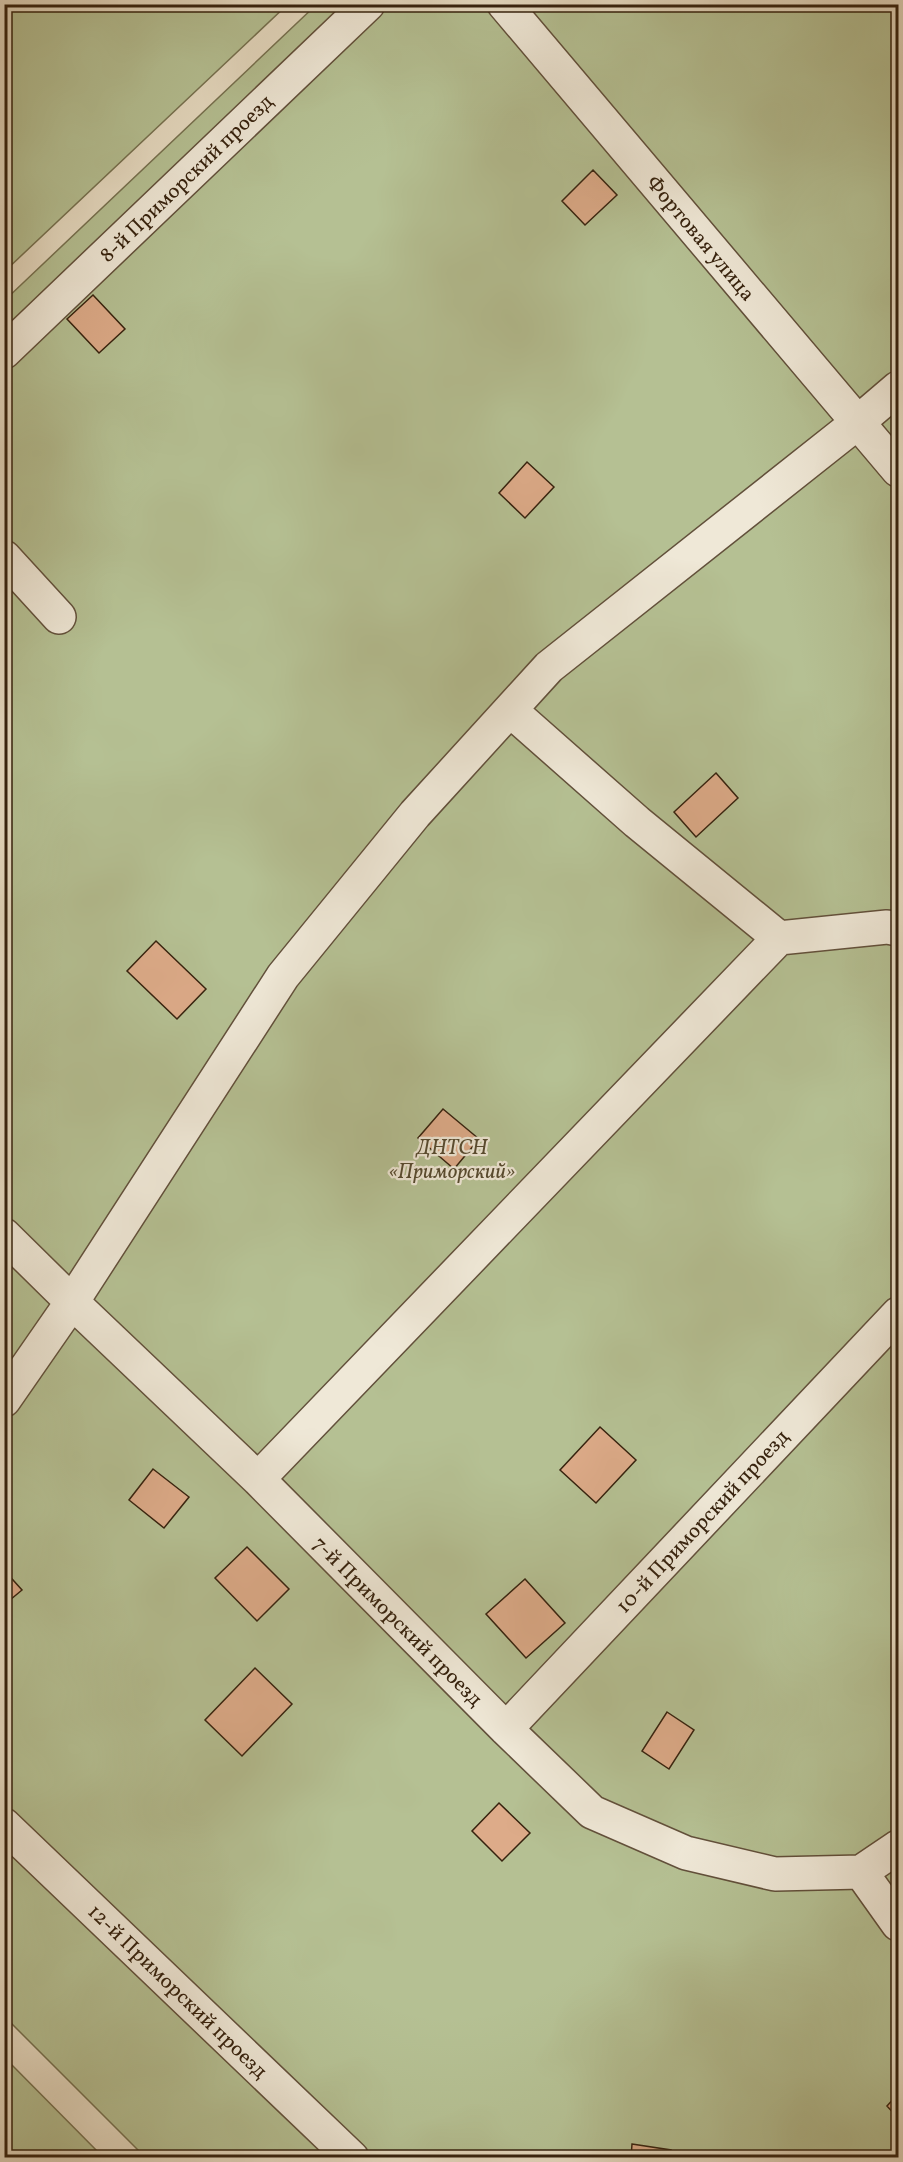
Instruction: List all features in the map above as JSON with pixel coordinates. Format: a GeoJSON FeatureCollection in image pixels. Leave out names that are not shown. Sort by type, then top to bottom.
{"type":"FeatureCollection","features":[{"type":"Feature","properties":{"kind":"street","name":"8-й Приморский проезд"},"geometry":{"type":"LineString","coordinates":[[4,352],[368,4]]}},
{"type":"Feature","properties":{"kind":"street","name":"Фортовая улица"},"geometry":{"type":"LineString","coordinates":[[504,4],[898,470]]}},
{"type":"Feature","properties":{"kind":"street"},"geometry":{"type":"LineString","coordinates":[[4,1400],[72,1302],[283,976],[416,813],[549,667],[898,388]]}},
{"type":"Feature","properties":{"kind":"street"},"geometry":{"type":"LineString","coordinates":[[4,557],[59,617]]}},
{"type":"Feature","properties":{"kind":"street"},"geometry":{"type":"LineString","coordinates":[[510,710],[637,822],[779,938]]}},
{"type":"Feature","properties":{"kind":"street"},"geometry":{"type":"LineString","coordinates":[[258,1479],[779,938],[887,927],[898,929]]}},
{"type":"Feature","properties":{"kind":"street","name":"7-й Приморский проезд"},"geometry":{"type":"LineString","coordinates":[[4,1235],[258,1479],[506,1729],[592,1812],[686,1852],[775,1874],[861,1872]]}},
{"type":"Feature","properties":{"kind":"street","name":"10-й Приморский проезд"},"geometry":{"type":"LineString","coordinates":[[506,1729],[898,1314]]}},
{"type":"Feature","properties":{"kind":"street","name":"12-й Приморский проезд"},"geometry":{"type":"LineString","coordinates":[[4,1826],[352,2157]]}},
{"type":"Feature","properties":{"kind":"street"},"geometry":{"type":"LineString","coordinates":[[898,1847],[861,1872],[898,1924]]}},
{"type":"Feature","properties":{"kind":"green space"},"geometry":{"type":"Polygon","coordinates":[[[5,4],[287,4],[287,5],[5,271],[5,4]]]}},
{"type":"Feature","properties":{"kind":"green space","name":"ДНТСН «Приморский»"},"geometry":{"type":"Polygon","coordinates":[[[316,5],[898,5],[898,2157],[145,2157],[5,2017],[4,301],[316,5]]]}},
{"type":"Feature","properties":{"kind":"green space"},"geometry":{"type":"Polygon","coordinates":[[[5,2058],[103,2157],[5,2157],[5,2058]]]}},
{"type":"Feature","properties":{"kind":"building"},"geometry":{"type":"Polygon","coordinates":[[[593,170],[617,195],[585,225],[562,201],[593,170]]]}},
{"type":"Feature","properties":{"kind":"building"},"geometry":{"type":"Polygon","coordinates":[[[93,295],[125,329],[99,353],[67,319],[93,295]]]}},
{"type":"Feature","properties":{"kind":"building"},"geometry":{"type":"Polygon","coordinates":[[[527,462],[554,487],[525,518],[499,493],[527,462]]]}},
{"type":"Feature","properties":{"kind":"building"},"geometry":{"type":"Polygon","coordinates":[[[716,773],[738,798],[696,837],[674,812],[716,773]]]}},
{"type":"Feature","properties":{"kind":"building"},"geometry":{"type":"Polygon","coordinates":[[[156,941],[206,989],[177,1019],[127,971],[156,941]]]}},
{"type":"Feature","properties":{"kind":"building"},"geometry":{"type":"Polygon","coordinates":[[[443,1109],[479,1139],[454,1169],[418,1138],[443,1109]]]}},
{"type":"Feature","properties":{"kind":"building"},"geometry":{"type":"Polygon","coordinates":[[[600,1427],[636,1460],[596,1503],[560,1470],[600,1427]]]}},
{"type":"Feature","properties":{"kind":"building"},"geometry":{"type":"Polygon","coordinates":[[[153,1469],[189,1497],[164,1528],[129,1500],[153,1469]]]}},
{"type":"Feature","properties":{"kind":"building"},"geometry":{"type":"Polygon","coordinates":[[[247,1547],[289,1589],[257,1621],[215,1578],[247,1547]]]}},
{"type":"Feature","properties":{"kind":"building"},"geometry":{"type":"Polygon","coordinates":[[[4,1570],[22,1590],[4,1605],[4,1570]]]}},
{"type":"Feature","properties":{"kind":"building"},"geometry":{"type":"Polygon","coordinates":[[[525,1579],[565,1623],[526,1658],[486,1614],[525,1579]]]}},
{"type":"Feature","properties":{"kind":"building"},"geometry":{"type":"Polygon","coordinates":[[[255,1668],[292,1704],[242,1756],[205,1720],[255,1668]]]}},
{"type":"Feature","properties":{"kind":"building"},"geometry":{"type":"Polygon","coordinates":[[[667,1712],[694,1730],[669,1769],[642,1751],[667,1712]]]}},
{"type":"Feature","properties":{"kind":"building"},"geometry":{"type":"Polygon","coordinates":[[[499,1803],[530,1833],[502,1861],[472,1831],[499,1803]]]}},
{"type":"Feature","properties":{"kind":"building"},"geometry":{"type":"Polygon","coordinates":[[[898,2094],[898,2118],[887,2106],[898,2094]]]}},
{"type":"Feature","properties":{"kind":"building"},"geometry":{"type":"Polygon","coordinates":[[[632,2144],[671,2150],[670,2158],[631,2158],[632,2144]]]}}]}
